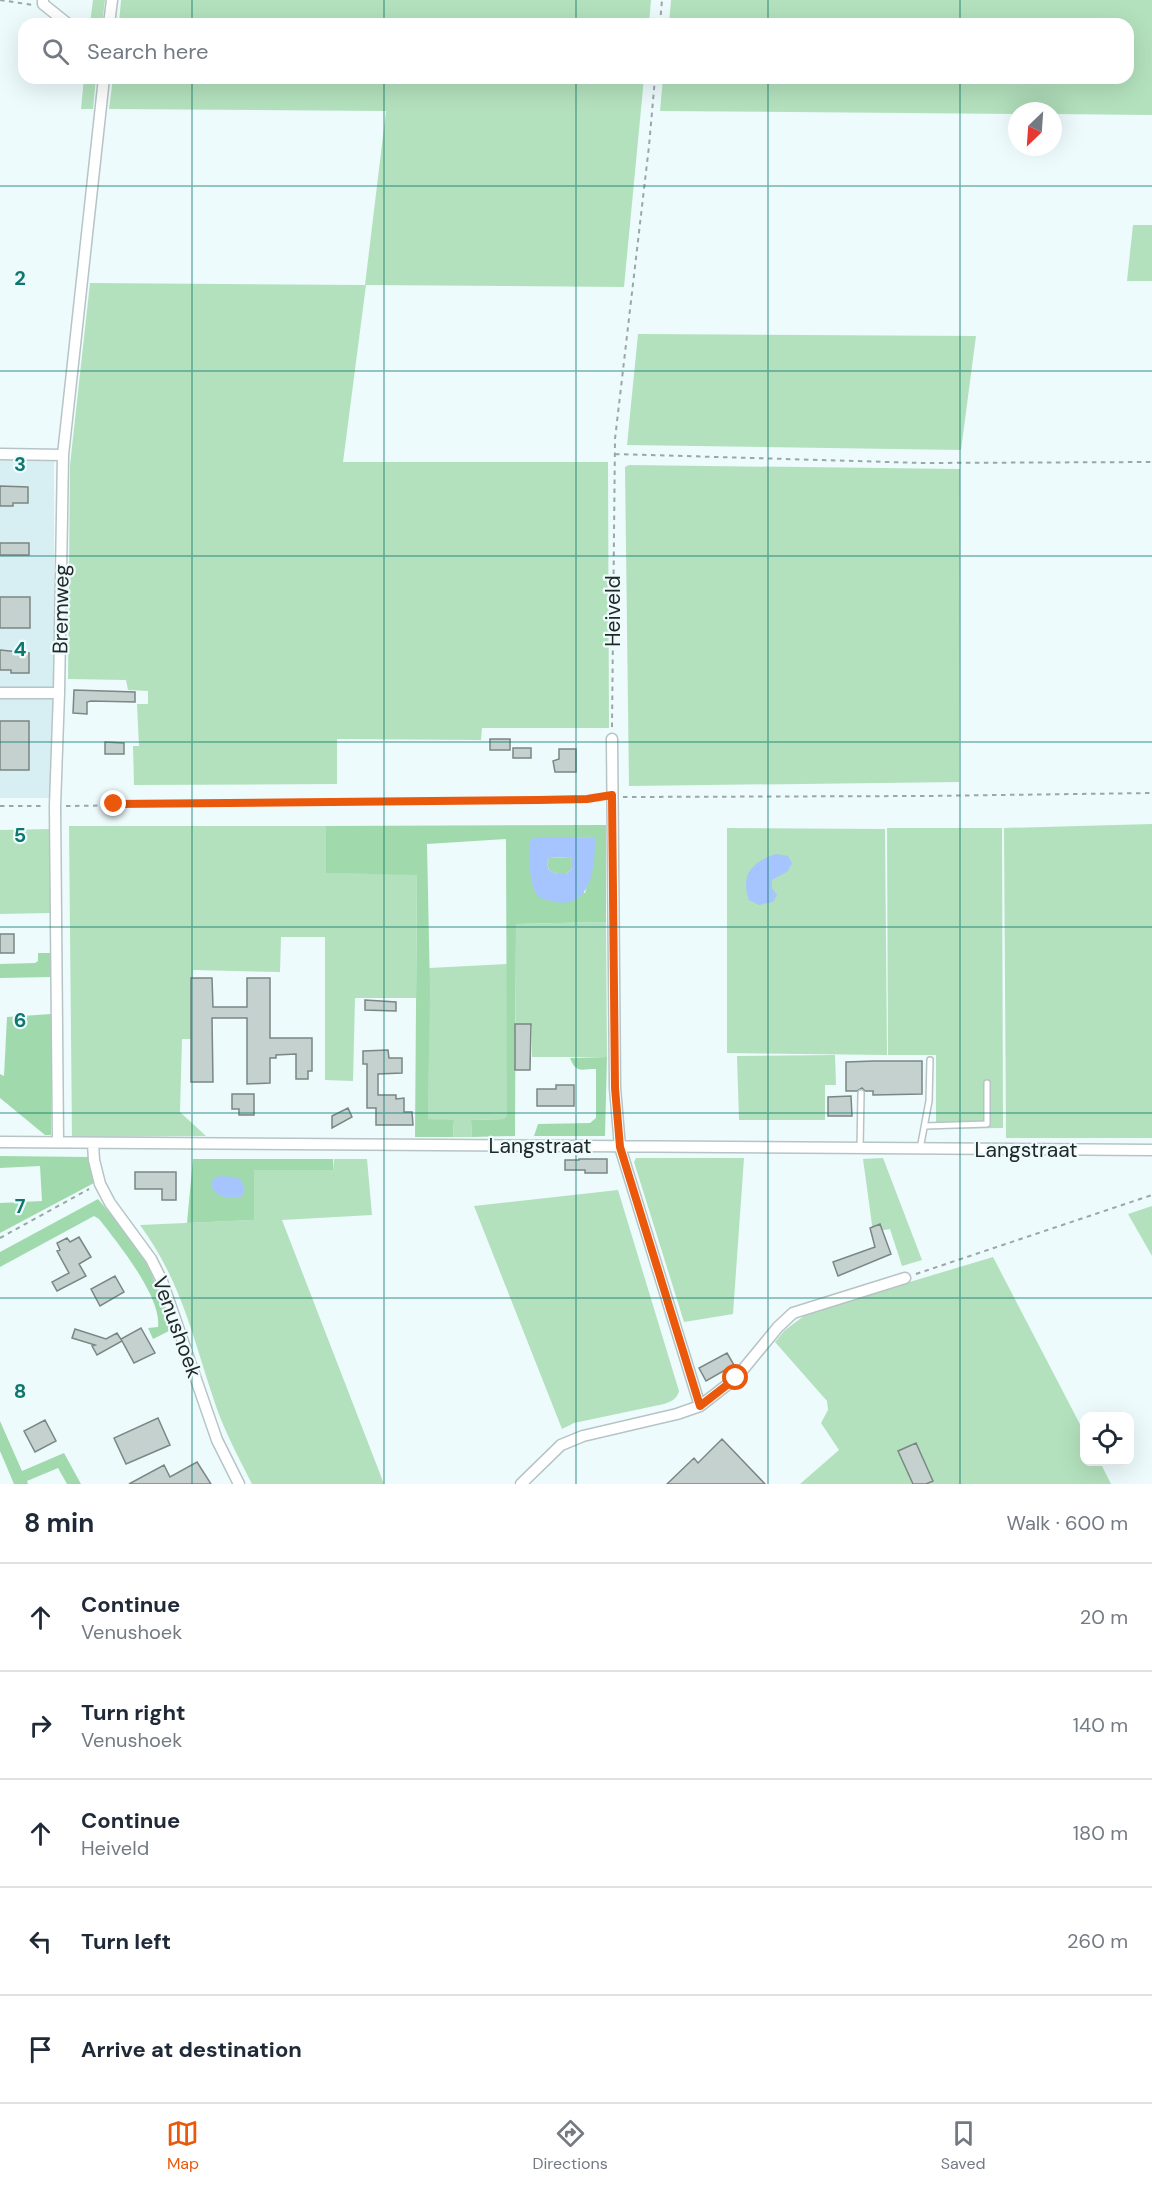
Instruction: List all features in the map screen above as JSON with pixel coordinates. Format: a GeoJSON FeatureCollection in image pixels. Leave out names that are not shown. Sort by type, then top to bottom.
{"type":"FeatureCollection","features":[{"type":"Feature","properties":{"kind":"street"},"geometry":{"type":"LineString","coordinates":[[43,0],[43,4],[60,18]]}},
{"type":"Feature","properties":{"kind":"street"},"geometry":{"type":"LineString","coordinates":[[110,18],[112,0]]}},
{"type":"Feature","properties":{"kind":"street","name":"Bremweg"},"geometry":{"type":"LineString","coordinates":[[58,1142],[55,806],[63,454],[103,84]]}},
{"type":"Feature","properties":{"kind":"street"},"geometry":{"type":"LineString","coordinates":[[0,454],[63,454]]}},
{"type":"Feature","properties":{"kind":"street"},"geometry":{"type":"LineString","coordinates":[[0,693],[59,693]]}},
{"type":"Feature","properties":{"kind":"street"},"geometry":{"type":"LineString","coordinates":[[612,739],[615,1088],[620,1147],[700,1406]]}},
{"type":"Feature","properties":{"kind":"street","name":"Langstraat"},"geometry":{"type":"LineString","coordinates":[[0,1142],[1152,1150]]}},
{"type":"Feature","properties":{"kind":"street","name":"Venushoek"},"geometry":{"type":"LineString","coordinates":[[93,1143],[99,1184],[151,1259],[162,1281],[217,1440],[239,1484]]}},
{"type":"Feature","properties":{"kind":"street"},"geometry":{"type":"LineString","coordinates":[[521,1484],[561,1445],[583,1436],[677,1414],[700,1406],[736,1378],[793,1312],[904,1278]]}},
{"type":"Feature","properties":{"kind":"lane"},"geometry":{"type":"LineString","coordinates":[[920,1149],[929,1101],[930,1060]]}},
{"type":"Feature","properties":{"kind":"lane"},"geometry":{"type":"LineString","coordinates":[[925,1126],[987,1124],[987,1083]]}},
{"type":"Feature","properties":{"kind":"lane"},"geometry":{"type":"LineString","coordinates":[[860,1149],[861,1094]]}},
{"type":"Feature","properties":{"kind":"path"},"geometry":{"type":"LineString","coordinates":[[0,0],[22,4]]}},
{"type":"Feature","properties":{"kind":"path"},"geometry":{"type":"LineString","coordinates":[[660,18],[662,0]]}},
{"type":"Feature","properties":{"kind":"path","name":"Heiveld"},"geometry":{"type":"LineString","coordinates":[[612,739],[615,454],[654,84]]}},
{"type":"Feature","properties":{"kind":"path"},"geometry":{"type":"LineString","coordinates":[[615,454],[923,463],[1152,462]]}},
{"type":"Feature","properties":{"kind":"path"},"geometry":{"type":"LineString","coordinates":[[0,806],[587,799],[612,795],[644,798],[1152,792]]}},
{"type":"Feature","properties":{"kind":"path"},"geometry":{"type":"LineString","coordinates":[[0,1238],[99,1184]]}},
{"type":"Feature","properties":{"kind":"path"},"geometry":{"type":"LineString","coordinates":[[904,1278],[1152,1195]]}},
{"type":"Feature","properties":{"kind":"shaded area"},"geometry":{"type":"Polygon","coordinates":[[[0,455],[54,456],[54,798],[0,798],[0,455]]]}},
{"type":"Feature","properties":{"kind":"green space"},"geometry":{"type":"Polygon","coordinates":[[[93,0],[105,0],[103,18],[91,18],[93,0]]]}},
{"type":"Feature","properties":{"kind":"green space"},"geometry":{"type":"Polygon","coordinates":[[[121,0],[651,0],[650,18],[120,18],[121,0]]]}},
{"type":"Feature","properties":{"kind":"green space"},"geometry":{"type":"Polygon","coordinates":[[[671,0],[1152,0],[1152,115],[1062,114],[1062,102],[1008,102],[1008,114],[660,111],[662,84],[1134,84],[1134,18],[670,18],[671,0]]]}},
{"type":"Feature","properties":{"kind":"green space"},"geometry":{"type":"Polygon","coordinates":[[[83,84],[95,84],[93,109],[81,109],[83,84]]]}},
{"type":"Feature","properties":{"kind":"green space"},"geometry":{"type":"Polygon","coordinates":[[[112,84],[643,84],[624,287],[366,285],[343,462],[608,462],[609,728],[482,728],[481,740],[337,739],[337,784],[134,785],[133,746],[139,746],[137,704],[148,704],[148,691],[128,690],[126,680],[68,679],[70,465],[90,283],[365,285],[386,111],[109,109],[112,84]]]}},
{"type":"Feature","properties":{"kind":"green space"},"geometry":{"type":"Polygon","coordinates":[[[1133,225],[1152,225],[1152,281],[1127,281],[1133,225]]]}},
{"type":"Feature","properties":{"kind":"green space"},"geometry":{"type":"Polygon","coordinates":[[[638,334],[976,336],[961,450],[627,445],[638,334]]]}},
{"type":"Feature","properties":{"kind":"green space"},"geometry":{"type":"Polygon","coordinates":[[[629,465],[960,469],[959,782],[629,786],[625,467],[629,465]]]}},
{"type":"Feature","properties":{"kind":"green space"},"geometry":{"type":"Polygon","coordinates":[[[1152,824],[1152,1138],[1006,1138],[1004,828],[1152,824]]]}},
{"type":"Feature","properties":{"kind":"green space"},"geometry":{"type":"Polygon","coordinates":[[[606,825],[606,922],[516,924],[515,1136],[472,1137],[471,1120],[504,1119],[507,1116],[506,839],[427,844],[430,990],[428,1119],[454,1120],[453,1137],[415,1137],[417,875],[326,873],[326,826],[606,825]],[[595,837],[570,838],[530,870],[585,893],[593,862],[595,837]]]}},
{"type":"Feature","properties":{"kind":"green space"},"geometry":{"type":"Polygon","coordinates":[[[69,826],[326,826],[326,873],[417,874],[416,998],[355,998],[353,1081],[325,1080],[325,937],[281,937],[280,972],[193,970],[193,1039],[182,1039],[180,1112],[206,1136],[72,1137],[69,826]]]}},
{"type":"Feature","properties":{"kind":"green space"},"geometry":{"type":"Polygon","coordinates":[[[727,828],[885,829],[887,1055],[727,1053],[727,828]]]}},
{"type":"Feature","properties":{"kind":"green space"},"geometry":{"type":"Polygon","coordinates":[[[887,828],[1002,828],[1003,1128],[936,1129],[936,1055],[888,1055],[887,828]]]}},
{"type":"Feature","properties":{"kind":"green space"},"geometry":{"type":"Polygon","coordinates":[[[51,829],[51,913],[0,914],[0,830],[51,829]]]}},
{"type":"Feature","properties":{"kind":"green space"},"geometry":{"type":"Polygon","coordinates":[[[549,858],[572,858],[572,869],[566,874],[557,874],[549,870],[547,863],[549,858]]]}},
{"type":"Feature","properties":{"kind":"green space"},"geometry":{"type":"Polygon","coordinates":[[[606,922],[607,1057],[532,1057],[532,1026],[516,1026],[516,924],[606,922]]]}},
{"type":"Feature","properties":{"kind":"green space"},"geometry":{"type":"Polygon","coordinates":[[[38,953],[51,953],[51,977],[0,978],[0,964],[35,963],[38,961],[38,953]]]}},
{"type":"Feature","properties":{"kind":"green space"},"geometry":{"type":"Polygon","coordinates":[[[507,964],[507,1117],[505,1119],[471,1120],[472,1137],[453,1137],[454,1121],[428,1119],[429,968],[507,964]]]}},
{"type":"Feature","properties":{"kind":"green space"},"geometry":{"type":"Polygon","coordinates":[[[51,1014],[51,1135],[45,1135],[0,1098],[0,1074],[4,1076],[7,1017],[51,1014]]]}},
{"type":"Feature","properties":{"kind":"green space"},"geometry":{"type":"Polygon","coordinates":[[[835,1055],[836,1085],[825,1085],[825,1120],[739,1120],[737,1056],[835,1055]]]}},
{"type":"Feature","properties":{"kind":"green space"},"geometry":{"type":"Polygon","coordinates":[[[607,1057],[605,1136],[534,1136],[538,1124],[590,1123],[596,1118],[596,1069],[577,1069],[570,1058],[607,1057]]]}},
{"type":"Feature","properties":{"kind":"green space"},"geometry":{"type":"Polygon","coordinates":[[[0,1156],[88,1157],[94,1183],[0,1233],[0,1203],[42,1201],[40,1166],[0,1168],[0,1156]]]}},
{"type":"Feature","properties":{"kind":"green space"},"geometry":{"type":"Polygon","coordinates":[[[636,1158],[744,1158],[733,1314],[684,1322],[634,1162],[636,1158]]]}},
{"type":"Feature","properties":{"kind":"green space"},"geometry":{"type":"Polygon","coordinates":[[[883,1158],[922,1260],[902,1266],[890,1229],[873,1232],[863,1159],[883,1158]]]}},
{"type":"Feature","properties":{"kind":"green space"},"geometry":{"type":"Polygon","coordinates":[[[193,1159],[333,1159],[333,1170],[254,1170],[254,1220],[187,1223],[193,1159]]]}},
{"type":"Feature","properties":{"kind":"green space"},"geometry":{"type":"Polygon","coordinates":[[[334,1159],[367,1159],[372,1215],[282,1220],[384,1484],[252,1484],[220,1417],[188,1318],[168,1271],[140,1225],[253,1220],[254,1170],[333,1170],[334,1159]]]}},
{"type":"Feature","properties":{"kind":"green space"},"geometry":{"type":"Polygon","coordinates":[[[618,1190],[679,1391],[674,1399],[664,1404],[574,1423],[562,1429],[474,1206],[618,1190]]]}},
{"type":"Feature","properties":{"kind":"green space"},"geometry":{"type":"Polygon","coordinates":[[[98,1199],[135,1243],[150,1270],[173,1329],[153,1339],[148,1328],[158,1327],[157,1315],[146,1286],[116,1241],[94,1216],[0,1267],[0,1252],[98,1199]]]}},
{"type":"Feature","properties":{"kind":"green space"},"geometry":{"type":"Polygon","coordinates":[[[1152,1206],[1152,1256],[1128,1214],[1152,1206]]]}},
{"type":"Feature","properties":{"kind":"green space"},"geometry":{"type":"Polygon","coordinates":[[[993,1257],[1080,1424],[1080,1466],[1102,1466],[1111,1484],[800,1484],[839,1450],[821,1423],[828,1410],[827,1401],[775,1342],[785,1330],[804,1316],[993,1257]]]}},
{"type":"Feature","properties":{"kind":"green space"},"geometry":{"type":"Polygon","coordinates":[[[0,1421],[22,1471],[64,1453],[81,1484],[67,1484],[58,1468],[27,1481],[28,1484],[14,1484],[0,1451],[0,1421]]]}},
{"type":"Feature","properties":{"kind":"water"},"geometry":{"type":"Polygon","coordinates":[[[595,837],[594,860],[589,882],[577,899],[555,902],[543,899],[536,894],[531,880],[530,866],[530,840],[534,838],[595,837]],[[549,858],[547,863],[549,870],[557,874],[566,874],[572,869],[572,858],[549,858]]]}},
{"type":"Feature","properties":{"kind":"water"},"geometry":{"type":"Polygon","coordinates":[[[776,854],[788,856],[792,863],[788,871],[772,880],[772,888],[777,895],[773,902],[759,905],[749,900],[747,876],[760,861],[776,854]]]}},
{"type":"Feature","properties":{"kind":"water"},"geometry":{"type":"Polygon","coordinates":[[[219,1176],[235,1177],[241,1180],[245,1190],[241,1197],[226,1197],[217,1194],[211,1181],[219,1176]]]}},
{"type":"Feature","properties":{"kind":"building"},"geometry":{"type":"Polygon","coordinates":[[[0,486],[28,487],[28,503],[0,506],[0,486]]]}},
{"type":"Feature","properties":{"kind":"building"},"geometry":{"type":"Polygon","coordinates":[[[0,543],[29,543],[29,555],[0,555],[0,543]]]}},
{"type":"Feature","properties":{"kind":"building"},"geometry":{"type":"Polygon","coordinates":[[[0,597],[30,597],[30,628],[0,628],[0,597]]]}},
{"type":"Feature","properties":{"kind":"building"},"geometry":{"type":"Polygon","coordinates":[[[0,650],[29,653],[29,673],[11,673],[11,670],[0,670],[0,650]]]}},
{"type":"Feature","properties":{"kind":"building"},"geometry":{"type":"Polygon","coordinates":[[[74,690],[135,692],[135,702],[91,701],[87,702],[87,714],[73,713],[74,690]]]}},
{"type":"Feature","properties":{"kind":"building"},"geometry":{"type":"Polygon","coordinates":[[[0,721],[29,721],[29,770],[0,770],[0,721]]]}},
{"type":"Feature","properties":{"kind":"building"},"geometry":{"type":"Polygon","coordinates":[[[490,739],[510,739],[510,750],[490,750],[490,739]]]}},
{"type":"Feature","properties":{"kind":"building"},"geometry":{"type":"Polygon","coordinates":[[[105,742],[124,743],[124,754],[105,754],[105,742]]]}},
{"type":"Feature","properties":{"kind":"building"},"geometry":{"type":"Polygon","coordinates":[[[513,748],[531,748],[531,758],[513,758],[513,748]]]}},
{"type":"Feature","properties":{"kind":"building"},"geometry":{"type":"Polygon","coordinates":[[[559,749],[576,749],[576,772],[555,772],[553,761],[559,759],[559,749]]]}},
{"type":"Feature","properties":{"kind":"building"},"geometry":{"type":"Polygon","coordinates":[[[0,934],[14,934],[14,953],[0,953],[0,934]]]}},
{"type":"Feature","properties":{"kind":"building"},"geometry":{"type":"Polygon","coordinates":[[[191,978],[212,978],[213,1007],[247,1007],[247,978],[270,978],[270,1038],[312,1038],[312,1071],[308,1071],[308,1079],[296,1079],[296,1054],[276,1055],[276,1058],[270,1058],[270,1083],[247,1084],[247,1018],[212,1018],[213,1082],[191,1082],[191,978]]]}},
{"type":"Feature","properties":{"kind":"building"},"geometry":{"type":"Polygon","coordinates":[[[365,1000],[396,1002],[396,1011],[365,1010],[365,1000]]]}},
{"type":"Feature","properties":{"kind":"building"},"geometry":{"type":"Polygon","coordinates":[[[515,1024],[531,1024],[530,1070],[515,1070],[515,1024]]]}},
{"type":"Feature","properties":{"kind":"building"},"geometry":{"type":"Polygon","coordinates":[[[388,1050],[389,1058],[402,1058],[402,1073],[378,1074],[378,1095],[396,1095],[396,1099],[404,1098],[404,1112],[412,1112],[413,1125],[376,1125],[376,1108],[367,1108],[367,1064],[363,1064],[363,1051],[388,1050]]]}},
{"type":"Feature","properties":{"kind":"building"},"geometry":{"type":"Polygon","coordinates":[[[922,1061],[922,1094],[873,1095],[873,1091],[865,1091],[862,1088],[857,1091],[846,1091],[846,1062],[922,1061]]]}},
{"type":"Feature","properties":{"kind":"building"},"geometry":{"type":"Polygon","coordinates":[[[556,1085],[574,1085],[574,1106],[537,1106],[537,1089],[556,1089],[556,1085]]]}},
{"type":"Feature","properties":{"kind":"building"},"geometry":{"type":"Polygon","coordinates":[[[232,1094],[254,1094],[254,1115],[239,1115],[239,1109],[232,1109],[232,1094]]]}},
{"type":"Feature","properties":{"kind":"building"},"geometry":{"type":"Polygon","coordinates":[[[851,1096],[852,1116],[828,1116],[828,1097],[851,1096]]]}},
{"type":"Feature","properties":{"kind":"building"},"geometry":{"type":"Polygon","coordinates":[[[348,1108],[352,1117],[332,1128],[332,1116],[348,1108]]]}},
{"type":"Feature","properties":{"kind":"building"},"geometry":{"type":"Polygon","coordinates":[[[607,1159],[607,1173],[565,1170],[565,1160],[607,1159]]]}},
{"type":"Feature","properties":{"kind":"building"},"geometry":{"type":"Polygon","coordinates":[[[135,1172],[176,1172],[176,1200],[162,1200],[162,1189],[135,1189],[135,1172]]]}},
{"type":"Feature","properties":{"kind":"building"},"geometry":{"type":"Polygon","coordinates":[[[880,1224],[891,1254],[838,1276],[833,1262],[875,1247],[870,1228],[880,1224]]]}},
{"type":"Feature","properties":{"kind":"building"},"geometry":{"type":"Polygon","coordinates":[[[79,1237],[91,1257],[79,1264],[86,1276],[57,1291],[52,1282],[69,1273],[57,1251],[60,1250],[57,1243],[67,1238],[70,1242],[79,1237]]]}},
{"type":"Feature","properties":{"kind":"building"},"geometry":{"type":"Polygon","coordinates":[[[115,1276],[124,1292],[100,1306],[91,1289],[115,1276]]]}},
{"type":"Feature","properties":{"kind":"building"},"geometry":{"type":"Polygon","coordinates":[[[141,1328],[155,1353],[134,1363],[121,1339],[141,1328]]]}},
{"type":"Feature","properties":{"kind":"building"},"geometry":{"type":"Polygon","coordinates":[[[75,1329],[106,1339],[117,1333],[122,1341],[97,1355],[92,1346],[95,1345],[72,1338],[75,1329]]]}},
{"type":"Feature","properties":{"kind":"building"},"geometry":{"type":"Polygon","coordinates":[[[727,1353],[734,1365],[706,1381],[699,1368],[727,1353]]]}},
{"type":"Feature","properties":{"kind":"building"},"geometry":{"type":"Polygon","coordinates":[[[158,1418],[170,1445],[126,1464],[114,1438],[158,1418]]]}},
{"type":"Feature","properties":{"kind":"building"},"geometry":{"type":"Polygon","coordinates":[[[45,1420],[56,1441],[35,1452],[24,1431],[45,1420]]]}},
{"type":"Feature","properties":{"kind":"building"},"geometry":{"type":"Polygon","coordinates":[[[722,1439],[765,1484],[667,1484],[694,1458],[698,1463],[722,1439]]]}},
{"type":"Feature","properties":{"kind":"building"},"geometry":{"type":"Polygon","coordinates":[[[916,1443],[933,1481],[926,1484],[913,1484],[898,1451],[916,1443]]]}},
{"type":"Feature","properties":{"kind":"building"},"geometry":{"type":"Polygon","coordinates":[[[197,1462],[211,1484],[129,1484],[164,1465],[170,1477],[197,1462]]]}},
{"type":"Feature","properties":{"kind":"route"},"geometry":{"type":"LineString","coordinates":[[114,804],[538,800],[587,799],[612,795],[615,1088],[620,1147],[700,1406],[736,1378]]}}]}
